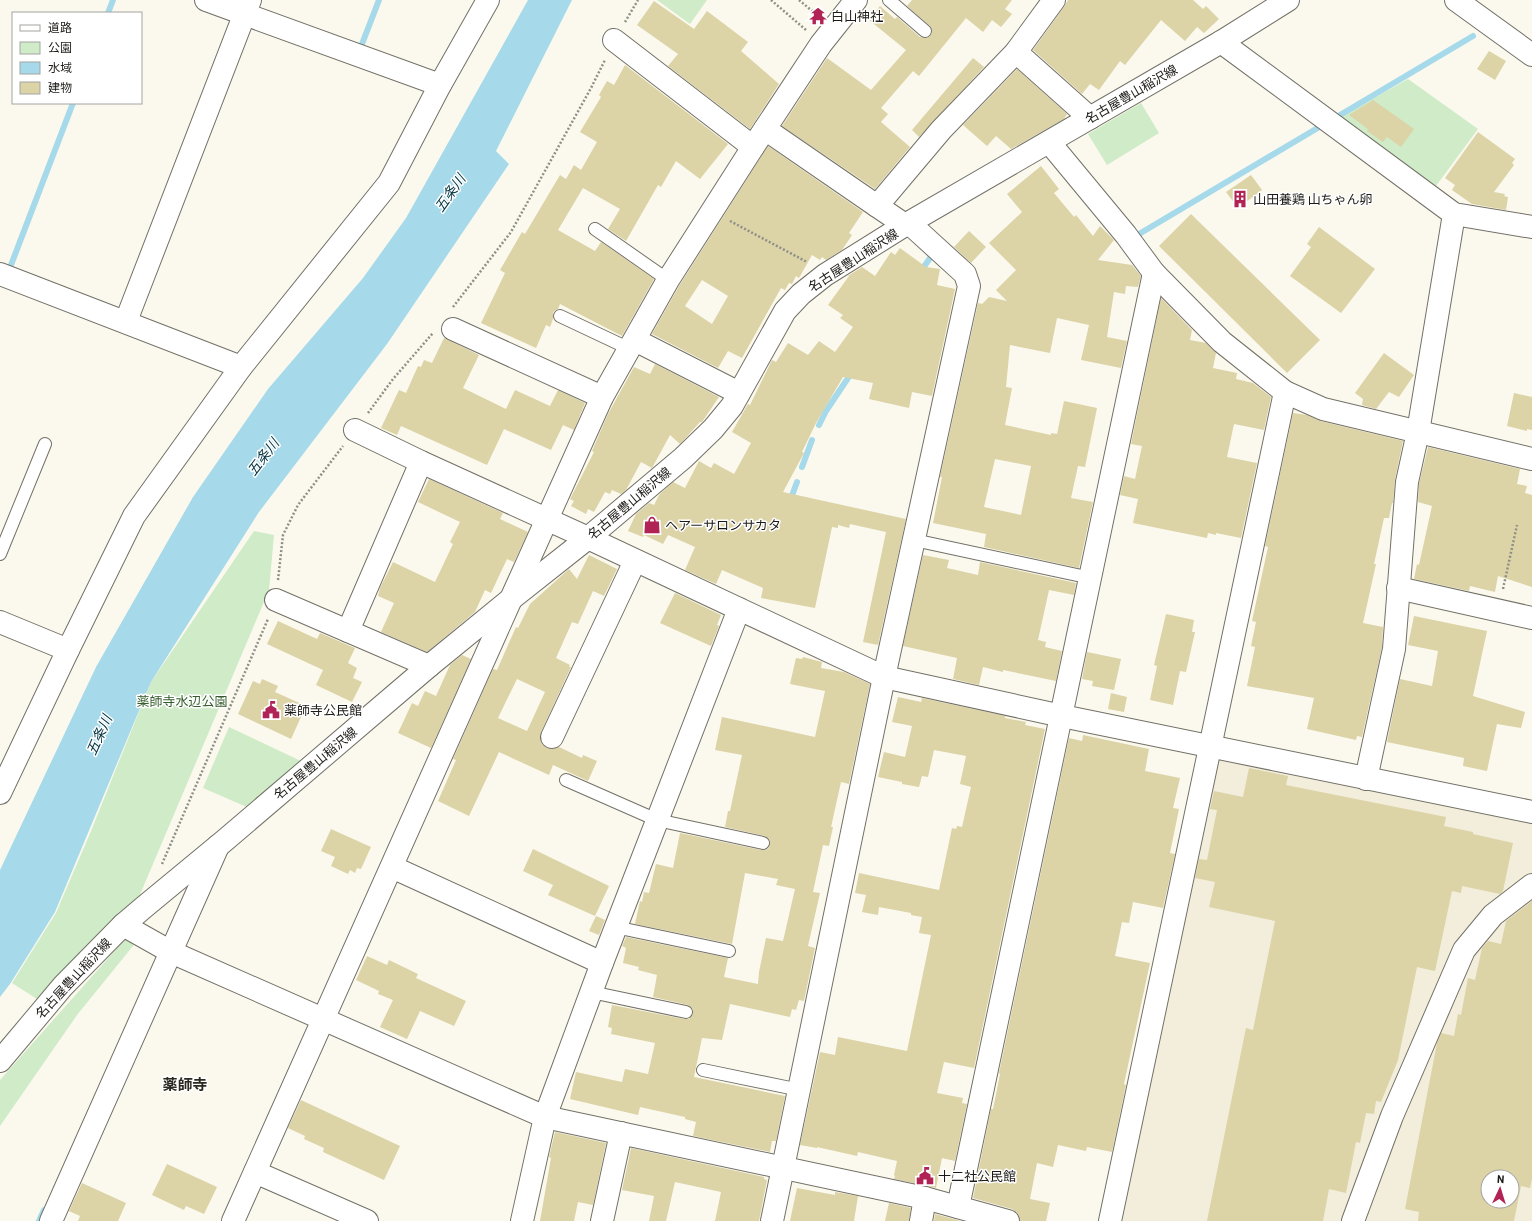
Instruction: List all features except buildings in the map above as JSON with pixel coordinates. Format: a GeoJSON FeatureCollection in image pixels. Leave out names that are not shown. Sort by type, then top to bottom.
{"type":"FeatureCollection","features":[{"type":"Feature","properties":{"kind":"street"},"geometry":{"type":"LineString","coordinates":[[206,0],[247,7],[440,85]]}},
{"type":"Feature","properties":{"kind":"street"},"geometry":{"type":"LineString","coordinates":[[0,793],[134,516],[241,367],[389,183],[440,85],[488,0]]}},
{"type":"Feature","properties":{"kind":"street"},"geometry":{"type":"LineString","coordinates":[[233,1221],[602,397],[668,280],[759,138],[822,44],[856,0]]}},
{"type":"Feature","properties":{"kind":"street"},"geometry":{"type":"LineString","coordinates":[[877,206],[941,130],[1016,52],[1054,0]]}},
{"type":"Feature","properties":{"kind":"street","name":"名古屋豊山稲沢線"},"geometry":{"type":"LineString","coordinates":[[0,1061],[63,986],[123,925],[429,666],[588,538],[683,458],[713,428],[732,406],[785,312],[801,294],[825,275],[907,224],[1221,42],[1288,0]]}},
{"type":"Feature","properties":{"kind":"street"},"geometry":{"type":"LineString","coordinates":[[1456,0],[1532,55]]}},
{"type":"Feature","properties":{"kind":"street"},"geometry":{"type":"LineString","coordinates":[[126,321],[247,7]]}},
{"type":"Feature","properties":{"kind":"street"},"geometry":{"type":"LineString","coordinates":[[614,40],[759,138],[907,224],[965,274],[969,286],[884,677],[772,1221]]}},
{"type":"Feature","properties":{"kind":"street"},"geometry":{"type":"LineString","coordinates":[[1221,42],[1454,214],[1532,227]]}},
{"type":"Feature","properties":{"kind":"street"},"geometry":{"type":"LineString","coordinates":[[1016,52],[1090,118]]}},
{"type":"Feature","properties":{"kind":"street"},"geometry":{"type":"LineString","coordinates":[[1049,142],[1126,235],[1154,273],[1222,342],[1285,392],[1322,409],[1532,459]]}},
{"type":"Feature","properties":{"kind":"street"},"geometry":{"type":"LineString","coordinates":[[1366,779],[1394,649],[1407,482],[1418,432],[1454,214]]}},
{"type":"Feature","properties":{"kind":"street"},"geometry":{"type":"LineString","coordinates":[[958,1207],[1154,273]]}},
{"type":"Feature","properties":{"kind":"street"},"geometry":{"type":"LineString","coordinates":[[2,280],[126,321],[241,367]]}},
{"type":"Feature","properties":{"kind":"street"},"geometry":{"type":"LineString","coordinates":[[453,329],[602,397]]}},
{"type":"Feature","properties":{"kind":"street"},"geometry":{"type":"LineString","coordinates":[[632,344],[739,393]]}},
{"type":"Feature","properties":{"kind":"street"},"geometry":{"type":"LineString","coordinates":[[1110,1221],[1285,392]]}},
{"type":"Feature","properties":{"kind":"street"},"geometry":{"type":"LineString","coordinates":[[355,430],[884,677],[1062,716],[1366,779],[1531,809]]}},
{"type":"Feature","properties":{"kind":"street"},"geometry":{"type":"LineString","coordinates":[[348,631],[421,462]]}},
{"type":"Feature","properties":{"kind":"street"},"geometry":{"type":"LineString","coordinates":[[552,737],[635,561]]}},
{"type":"Feature","properties":{"kind":"street"},"geometry":{"type":"LineString","coordinates":[[1398,588],[1532,618]]}},
{"type":"Feature","properties":{"kind":"street"},"geometry":{"type":"LineString","coordinates":[[276,600],[429,666]]}},
{"type":"Feature","properties":{"kind":"street"},"geometry":{"type":"LineString","coordinates":[[522,1221],[545,1117],[615,927],[739,609]]}},
{"type":"Feature","properties":{"kind":"street"},"geometry":{"type":"LineString","coordinates":[[0,622],[68,650]]}},
{"type":"Feature","properties":{"kind":"street"},"geometry":{"type":"LineString","coordinates":[[51,1221],[218,846]]}},
{"type":"Feature","properties":{"kind":"street"},"geometry":{"type":"LineString","coordinates":[[392,867],[602,963]]}},
{"type":"Feature","properties":{"kind":"street"},"geometry":{"type":"LineString","coordinates":[[1353,1221],[1392,1116],[1464,950],[1493,915],[1532,885]]}},
{"type":"Feature","properties":{"kind":"street"},"geometry":{"type":"LineString","coordinates":[[123,925],[171,952],[545,1117],[925,1198],[1008,1221]]}},
{"type":"Feature","properties":{"kind":"street"},"geometry":{"type":"LineString","coordinates":[[602,1221],[621,1133]]}},
{"type":"Feature","properties":{"kind":"street"},"geometry":{"type":"LineString","coordinates":[[255,1172],[368,1221]]}},
{"type":"Feature","properties":{"kind":"street"},"geometry":{"type":"LineString","coordinates":[[921,1221],[925,1198]]}},
{"type":"Feature","properties":{"kind":"lane"},"geometry":{"type":"LineString","coordinates":[[889,0],[925,32]]}},
{"type":"Feature","properties":{"kind":"lane"},"geometry":{"type":"LineString","coordinates":[[595,229],[668,280]]}},
{"type":"Feature","properties":{"kind":"lane"},"geometry":{"type":"LineString","coordinates":[[560,316],[632,344]]}},
{"type":"Feature","properties":{"kind":"lane"},"geometry":{"type":"LineString","coordinates":[[0,554],[45,444]]}},
{"type":"Feature","properties":{"kind":"lane"},"geometry":{"type":"LineString","coordinates":[[914,540],[1091,578]]}},
{"type":"Feature","properties":{"kind":"lane"},"geometry":{"type":"LineString","coordinates":[[566,780],[657,820],[763,842]]}},
{"type":"Feature","properties":{"kind":"lane"},"geometry":{"type":"LineString","coordinates":[[615,927],[729,951]]}},
{"type":"Feature","properties":{"kind":"lane"},"geometry":{"type":"LineString","coordinates":[[591,992],[686,1012]]}},
{"type":"Feature","properties":{"kind":"lane"},"geometry":{"type":"LineString","coordinates":[[703,1070],[800,1090]]}},
{"type":"Feature","properties":{"kind":"path"},"geometry":{"type":"LineString","coordinates":[[771,0],[822,44]]}},
{"type":"Feature","properties":{"kind":"path"},"geometry":{"type":"LineString","coordinates":[[712,212],[814,266],[825,275]]}},
{"type":"Feature","properties":{"kind":"path"},"geometry":{"type":"LineString","coordinates":[[1499,611],[1517,525]]}},
{"type":"Feature","properties":{"kind":"shaded area"},"geometry":{"type":"Polygon","coordinates":[[[1222,757],[1532,822],[1532,1221],[1116,1221],[1213,761],[1222,757]]]}},
{"type":"Feature","properties":{"kind":"green space"},"geometry":{"type":"Polygon","coordinates":[[[657,0],[707,0],[690,24],[657,0]]]}},
{"type":"Feature","properties":{"kind":"green space"},"geometry":{"type":"Polygon","coordinates":[[[1408,79],[1478,129],[1433,190],[1337,119],[1408,79]]]}},
{"type":"Feature","properties":{"kind":"green space"},"geometry":{"type":"Polygon","coordinates":[[[1141,103],[1159,133],[1107,165],[1088,134],[1141,103]]]}},
{"type":"Feature","properties":{"kind":"green space","name":"薬師寺水辺公園"},"geometry":{"type":"Polygon","coordinates":[[[254,531],[274,535],[269,590],[139,897],[40,1001],[12,983],[56,913],[151,682],[254,531]]]}},
{"type":"Feature","properties":{"kind":"green space"},"geometry":{"type":"Polygon","coordinates":[[[229,727],[303,762],[249,808],[203,788],[229,727]]]}},
{"type":"Feature","properties":{"kind":"green space"},"geometry":{"type":"Polygon","coordinates":[[[127,937],[137,941],[77,1015],[0,1126],[0,1080],[127,937]]]}},
{"type":"Feature","properties":{"kind":"water","name":"五条川"},"geometry":{"type":"Polygon","coordinates":[[[528,0],[572,0],[496,151],[509,164],[387,344],[259,512],[151,682],[55,912],[10,984],[0,997],[0,870],[96,667],[193,497],[268,389],[363,278],[406,218],[528,0]]]}},
{"type":"Feature","properties":{"kind":"waterway"},"geometry":{"type":"LineString","coordinates":[[108,12],[113,0]]}},
{"type":"Feature","properties":{"kind":"waterway"},"geometry":{"type":"LineString","coordinates":[[362,44],[379,0]]}},
{"type":"Feature","properties":{"kind":"waterway"},"geometry":{"type":"LineString","coordinates":[[1335,118],[1473,36]]}},
{"type":"Feature","properties":{"kind":"waterway"},"geometry":{"type":"LineString","coordinates":[[11,265],[73,104]]}},
{"type":"Feature","properties":{"kind":"waterway"},"geometry":{"type":"LineString","coordinates":[[1134,237],[1321,126]]}},
{"type":"Feature","properties":{"kind":"waterway"},"geometry":{"type":"LineString","coordinates":[[921,271],[930,258]]}},
{"type":"Feature","properties":{"kind":"waterway"},"geometry":{"type":"LineString","coordinates":[[819,425],[826,411],[852,372]]}},
{"type":"Feature","properties":{"kind":"waterway"},"geometry":{"type":"LineString","coordinates":[[802,467],[812,440]]}},
{"type":"Feature","properties":{"kind":"waterway"},"geometry":{"type":"LineString","coordinates":[[790,501],[797,482]]}},
{"type":"Feature","properties":{"kind":"waterway"},"geometry":{"type":"LineString","coordinates":[[39,1221],[44,1210]]}},
{"type":"Feature","properties":{"kind":"place","name":"白山神社"},"geometry":{"type":"Point","coordinates":[818,16]}},
{"type":"Feature","properties":{"kind":"place","name":"山田養鶏 山ちゃん卵"},"geometry":{"type":"Point","coordinates":[1240,199]}},
{"type":"Feature","properties":{"kind":"place","name":"ヘアーサロンサカタ"},"geometry":{"type":"Point","coordinates":[652,525]}},
{"type":"Feature","properties":{"kind":"place","name":"薬師寺公民館"},"geometry":{"type":"Point","coordinates":[271,710]}},
{"type":"Feature","properties":{"kind":"place","name":"十二社公民館"},"geometry":{"type":"Point","coordinates":[925,1176]}},
{"type":"Feature","properties":{"kind":"district","name":"薬師寺"},"geometry":{"type":"Point","coordinates":[185,1085]}}]}
